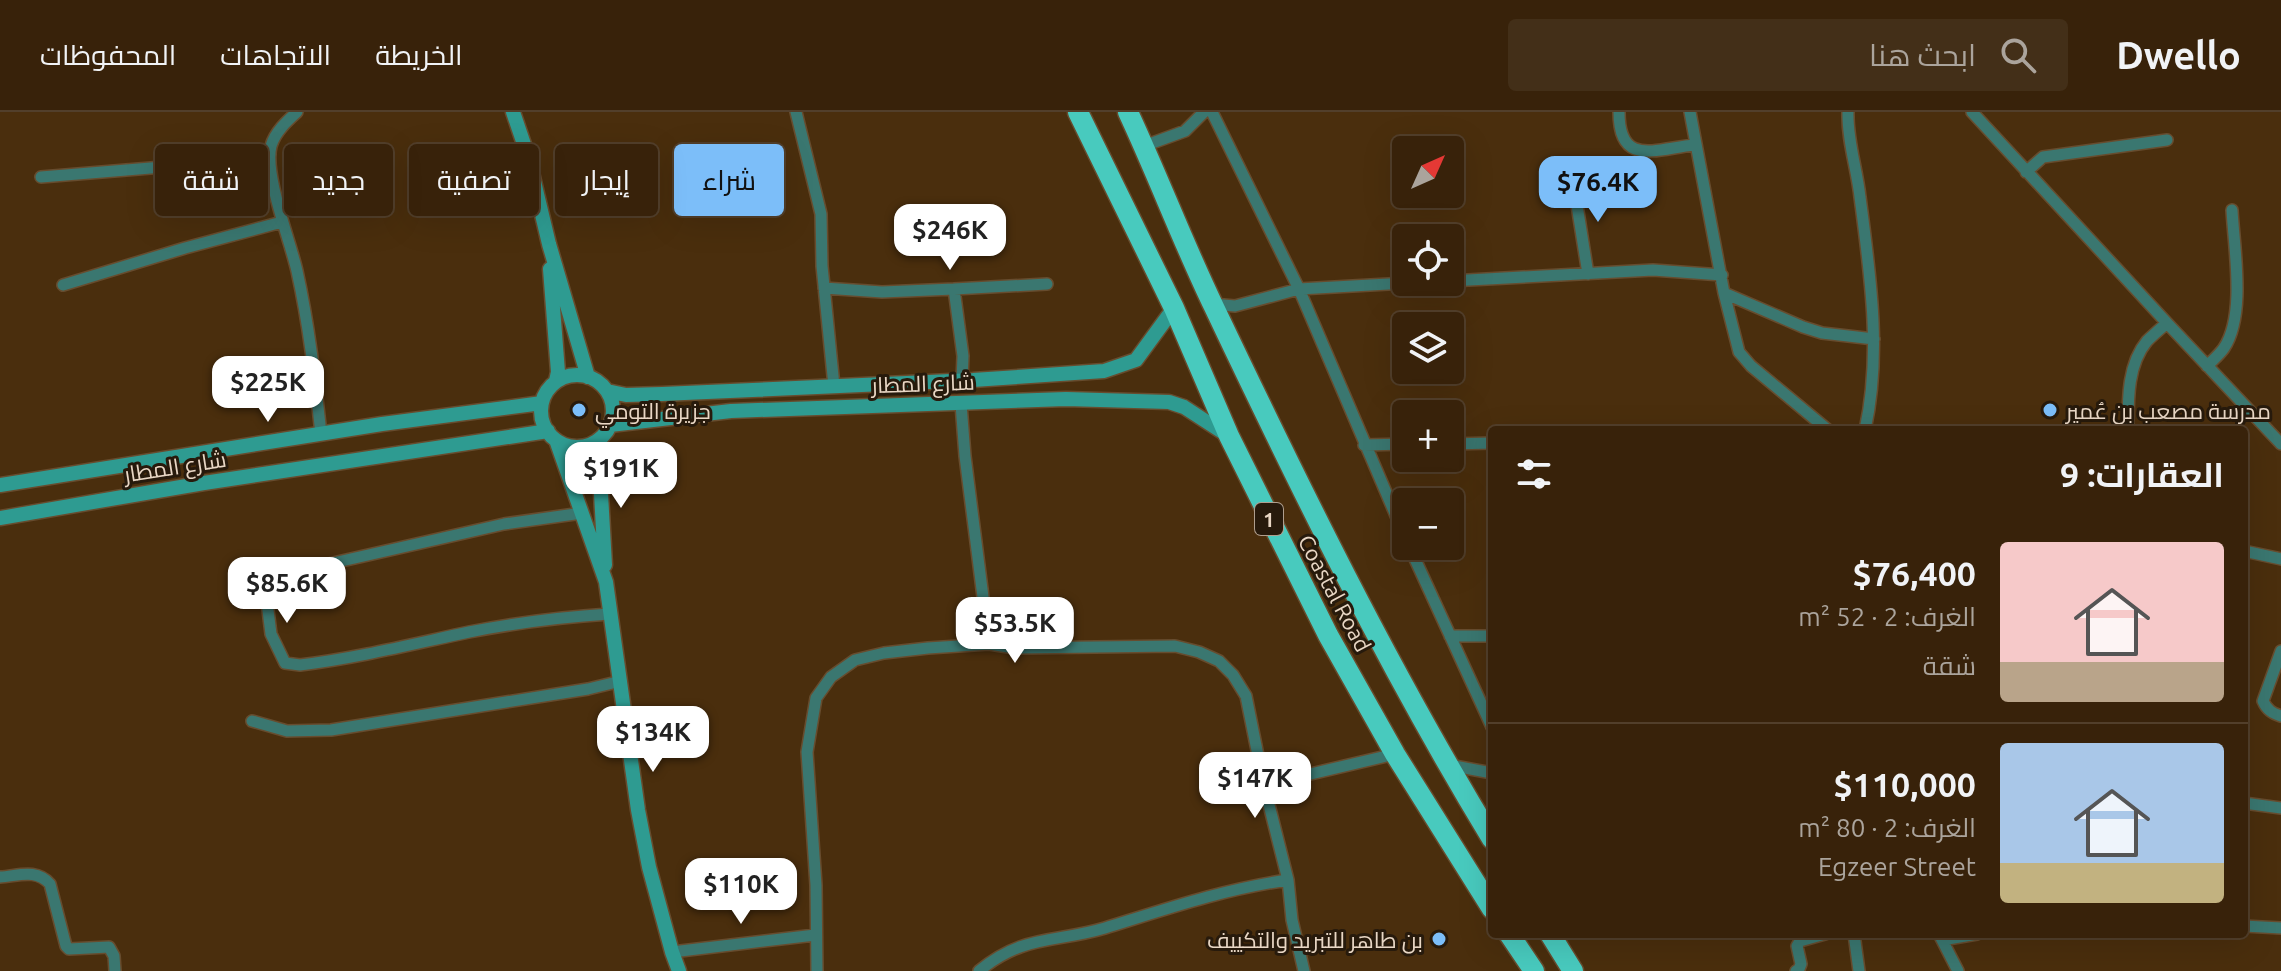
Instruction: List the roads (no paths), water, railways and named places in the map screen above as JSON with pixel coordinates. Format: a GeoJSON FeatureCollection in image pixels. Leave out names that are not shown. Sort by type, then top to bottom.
{"type":"FeatureCollection","features":[{"type":"Feature","properties":{"kind":"highway","name":"Coastal Road"},"geometry":{"type":"LineString","coordinates":[[1078,112],[1174,308],[1229,436],[1328,635],[1395,754],[1488,903]]}},
{"type":"Feature","properties":{"kind":"highway","name":"Coastal Road"},"geometry":{"type":"LineString","coordinates":[[1128,112],[1212,304],[1335,556],[1447,764],[1488,832]]}},
{"type":"Feature","properties":{"kind":"highway"},"geometry":{"type":"LineString","coordinates":[[1512,938],[1534,971]]}},
{"type":"Feature","properties":{"kind":"highway"},"geometry":{"type":"LineString","coordinates":[[1552,938],[1573,971]]}},
{"type":"Feature","properties":{"kind":"street"},"geometry":{"type":"LineString","coordinates":[[297,112],[277,133],[271,145],[270,161],[282,222],[297,271],[312,351],[321,434]]}},
{"type":"Feature","properties":{"kind":"street"},"geometry":{"type":"LineString","coordinates":[[513,112],[528,156],[549,244],[588,377]]}},
{"type":"Feature","properties":{"kind":"street"},"geometry":{"type":"LineString","coordinates":[[796,112],[821,214],[824,288],[834,386]]}},
{"type":"Feature","properties":{"kind":"street"},"geometry":{"type":"LineString","coordinates":[[1144,146],[1185,131],[1204,112]]}},
{"type":"Feature","properties":{"kind":"street"},"geometry":{"type":"LineString","coordinates":[[1212,112],[1299,289],[1392,508]]}},
{"type":"Feature","properties":{"kind":"street"},"geometry":{"type":"LineString","coordinates":[[1619,112],[1619,130],[1626,145],[1635,150],[1694,145]]}},
{"type":"Feature","properties":{"kind":"street"},"geometry":{"type":"LineString","coordinates":[[1690,112],[1724,293],[1739,352],[1751,366],[1823,426]]}},
{"type":"Feature","properties":{"kind":"street"},"geometry":{"type":"LineString","coordinates":[[1848,112],[1874,339],[1873,379],[1866,426]]}},
{"type":"Feature","properties":{"kind":"street"},"geometry":{"type":"LineString","coordinates":[[1980,115],[2026,172],[2281,444]]}},
{"type":"Feature","properties":{"kind":"street"},"geometry":{"type":"LineString","coordinates":[[2026,172],[2043,157],[2167,140]]}},
{"type":"Feature","properties":{"kind":"street"},"geometry":{"type":"LineString","coordinates":[[41,177],[270,155]]}},
{"type":"Feature","properties":{"kind":"street"},"geometry":{"type":"LineString","coordinates":[[1573,180],[1588,274]]}},
{"type":"Feature","properties":{"kind":"street"},"geometry":{"type":"LineString","coordinates":[[2207,366],[2225,347],[2233,326],[2236,301],[2232,210]]}},
{"type":"Feature","properties":{"kind":"street"},"geometry":{"type":"LineString","coordinates":[[63,285],[282,222]]}},
{"type":"Feature","properties":{"kind":"street"},"geometry":{"type":"LineString","coordinates":[[549,244],[558,372],[542,403],[543,423],[552,436],[606,582]]}},
{"type":"Feature","properties":{"kind":"street"},"geometry":{"type":"LineString","coordinates":[[1464,280],[1653,270],[1722,275]]}},
{"type":"Feature","properties":{"kind":"street"},"geometry":{"type":"LineString","coordinates":[[824,288],[882,292],[1047,284]]}},
{"type":"Feature","properties":{"kind":"street"},"geometry":{"type":"LineString","coordinates":[[1212,304],[1235,306],[1299,289],[1392,284]]}},
{"type":"Feature","properties":{"kind":"street"},"geometry":{"type":"LineString","coordinates":[[954,289],[963,356],[962,380]]}},
{"type":"Feature","properties":{"kind":"street"},"geometry":{"type":"LineString","coordinates":[[1724,293],[1822,333],[1874,339]]}},
{"type":"Feature","properties":{"kind":"street","name":"شارع المطار"},"geometry":{"type":"LineString","coordinates":[[607,391],[626,395],[1104,371],[1136,360],[1174,308]]}},
{"type":"Feature","properties":{"kind":"street"},"geometry":{"type":"LineString","coordinates":[[2128,426],[2129,386],[2137,362],[2145,343],[2167,323]]}},
{"type":"Feature","properties":{"kind":"street"},"geometry":{"type":"LineString","coordinates":[[1065,372],[1066,399]]}},
{"type":"Feature","properties":{"kind":"street"},"geometry":{"type":"LineString","coordinates":[[552,436],[566,445],[578,447],[598,440],[610,425],[613,408],[607,391],[599,382],[572,375],[556,381]]}},
{"type":"Feature","properties":{"kind":"street","name":"شارع المطار"},"geometry":{"type":"LineString","coordinates":[[610,425],[731,411],[1066,399],[1169,402],[1229,436]]}},
{"type":"Feature","properties":{"kind":"street","name":"شارع المطار"},"geometry":{"type":"LineString","coordinates":[[0,485],[321,434],[542,403]]}},
{"type":"Feature","properties":{"kind":"street"},"geometry":{"type":"LineString","coordinates":[[961,404],[989,644]]}},
{"type":"Feature","properties":{"kind":"street","name":"شارع المطار"},"geometry":{"type":"LineString","coordinates":[[0,518],[204,483],[552,436]]}},
{"type":"Feature","properties":{"kind":"street"},"geometry":{"type":"LineString","coordinates":[[598,440],[609,614],[638,810],[649,867],[679,971]]}},
{"type":"Feature","properties":{"kind":"street"},"geometry":{"type":"LineString","coordinates":[[1464,444],[1488,443]]}},
{"type":"Feature","properties":{"kind":"street"},"geometry":{"type":"LineString","coordinates":[[1364,445],[1392,444]]}},
{"type":"Feature","properties":{"kind":"street"},"geometry":{"type":"LineString","coordinates":[[582,513],[504,524],[268,579],[265,586],[271,634],[285,663],[300,665],[406,647],[470,632],[609,614]]}},
{"type":"Feature","properties":{"kind":"street"},"geometry":{"type":"LineString","coordinates":[[2248,552],[2281,559]]}},
{"type":"Feature","properties":{"kind":"street"},"geometry":{"type":"LineString","coordinates":[[1415,560],[1488,718]]}},
{"type":"Feature","properties":{"kind":"street"},"geometry":{"type":"LineString","coordinates":[[1450,636],[1488,636]]}},
{"type":"Feature","properties":{"kind":"street"},"geometry":{"type":"LineString","coordinates":[[817,971],[816,885],[807,752],[816,698],[831,677],[855,660],[884,653],[989,644],[1015,648],[1175,646],[1219,661],[1233,675],[1246,696],[1288,880],[1292,920],[1304,971]]}},
{"type":"Feature","properties":{"kind":"street"},"geometry":{"type":"LineString","coordinates":[[2281,651],[2263,701],[2267,708],[2281,716]]}},
{"type":"Feature","properties":{"kind":"street"},"geometry":{"type":"LineString","coordinates":[[252,721],[287,731],[331,730],[621,681]]}},
{"type":"Feature","properties":{"kind":"street"},"geometry":{"type":"LineString","coordinates":[[1264,785],[1395,754]]}},
{"type":"Feature","properties":{"kind":"street"},"geometry":{"type":"LineString","coordinates":[[1447,764],[1488,772]]}},
{"type":"Feature","properties":{"kind":"street"},"geometry":{"type":"LineString","coordinates":[[2248,804],[2281,808]]}},
{"type":"Feature","properties":{"kind":"street"},"geometry":{"type":"LineString","coordinates":[[0,877],[35,873],[45,878],[50,884],[66,946],[69,949],[109,947],[114,956],[115,971]]}},
{"type":"Feature","properties":{"kind":"street"},"geometry":{"type":"LineString","coordinates":[[979,971],[1029,942],[1101,929],[1246,886],[1288,880]]}},
{"type":"Feature","properties":{"kind":"street"},"geometry":{"type":"LineString","coordinates":[[2248,926],[2281,928]]}},
{"type":"Feature","properties":{"kind":"street"},"geometry":{"type":"LineString","coordinates":[[672,952],[815,935]]}},
{"type":"Feature","properties":{"kind":"street"},"geometry":{"type":"LineString","coordinates":[[1796,971],[1801,964],[1797,946],[1800,941],[1811,938]]}},
{"type":"Feature","properties":{"kind":"street"},"geometry":{"type":"LineString","coordinates":[[1855,938],[1859,971]]}},
{"type":"Feature","properties":{"kind":"street"},"geometry":{"type":"LineString","coordinates":[[1941,938],[1958,971]]}},
{"type":"Feature","properties":{"kind":"place","name":"جزيرة التومي"},"geometry":{"type":"Point","coordinates":[579,410]}},
{"type":"Feature","properties":{"kind":"place","name":"مدرسة مصعب بن عُمير"},"geometry":{"type":"Point","coordinates":[2050,410]}},
{"type":"Feature","properties":{"kind":"place","name":"بن طاهر للتبريد والتكييف"},"geometry":{"type":"Point","coordinates":[1439,939]}}]}
